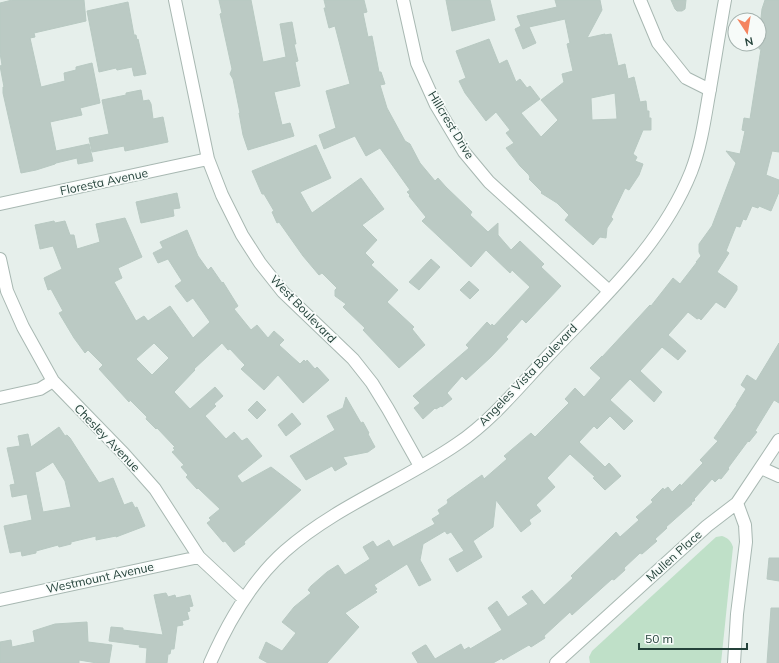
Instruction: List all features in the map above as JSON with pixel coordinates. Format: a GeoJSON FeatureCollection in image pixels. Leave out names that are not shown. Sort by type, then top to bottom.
{"type":"FeatureCollection","features":[{"type":"Feature","properties":{"kind":"street","name":"West Boulevard"},"geometry":{"type":"LineString","coordinates":[[175,0],[208,159],[222,195],[242,235],[260,262],[284,292],[353,360],[372,383],[420,466]]}},
{"type":"Feature","properties":{"kind":"street","name":"Hillcrest Drive"},"geometry":{"type":"LineString","coordinates":[[404,0],[417,63],[436,105],[464,152],[489,182],[609,291]]}},
{"type":"Feature","properties":{"kind":"street"},"geometry":{"type":"LineString","coordinates":[[640,0],[658,43],[686,78],[710,90]]}},
{"type":"Feature","properties":{"kind":"street","name":"Angeles Vista Boulevard"},"geometry":{"type":"LineString","coordinates":[[210,663],[222,635],[244,599],[259,578],[284,551],[316,526],[458,443],[491,416],[637,261],[652,242],[661,230],[680,197],[691,171],[702,133],[725,0]]}},
{"type":"Feature","properties":{"kind":"street","name":"Floresta Avenue"},"geometry":{"type":"LineString","coordinates":[[0,204],[208,159]]}},
{"type":"Feature","properties":{"kind":"street","name":"Chesley Avenue"},"geometry":{"type":"LineString","coordinates":[[0,259],[7,291],[23,327],[53,381],[124,454],[155,489],[199,557],[244,599]]}},
{"type":"Feature","properties":{"kind":"street"},"geometry":{"type":"LineString","coordinates":[[0,398],[40,389],[53,381]]}},
{"type":"Feature","properties":{"kind":"street","name":"Mullen Place"},"geometry":{"type":"LineString","coordinates":[[556,663],[707,526],[737,503],[779,440]]}},
{"type":"Feature","properties":{"kind":"street"},"geometry":{"type":"LineString","coordinates":[[761,468],[779,476]]}},
{"type":"Feature","properties":{"kind":"street"},"geometry":{"type":"LineString","coordinates":[[734,663],[737,614],[746,542],[745,525],[737,503]]}},
{"type":"Feature","properties":{"kind":"street","name":"Westmount Avenue"},"geometry":{"type":"LineString","coordinates":[[0,600],[199,557]]}},
{"type":"Feature","properties":{"kind":"green space"},"geometry":{"type":"Polygon","coordinates":[[[722,536],[729,540],[733,547],[721,663],[590,663],[589,657],[592,651],[716,537],[722,536]]]}},
{"type":"Feature","properties":{"kind":"building"},"geometry":{"type":"Polygon","coordinates":[[[12,0],[84,0],[86,21],[34,33],[35,37],[30,38],[41,87],[65,81],[64,73],[76,70],[76,67],[92,63],[100,103],[80,108],[82,115],[50,122],[56,151],[89,144],[93,161],[78,164],[77,158],[21,173],[3,93],[4,87],[0,66],[2,65],[0,53],[0,3],[12,0]]]}},
{"type":"Feature","properties":{"kind":"building"},"geometry":{"type":"Polygon","coordinates":[[[219,0],[251,0],[263,62],[286,57],[280,24],[292,22],[296,44],[294,44],[298,61],[295,62],[300,86],[274,92],[282,125],[290,123],[294,136],[248,150],[243,135],[233,79],[230,74],[232,69],[220,14],[222,13],[219,0]]]}},
{"type":"Feature","properties":{"kind":"building"},"geometry":{"type":"Polygon","coordinates":[[[324,0],[364,0],[367,12],[363,13],[368,37],[372,36],[379,72],[381,72],[385,84],[380,85],[387,108],[405,141],[410,144],[420,163],[435,181],[438,178],[472,212],[470,215],[488,232],[498,223],[498,235],[511,250],[520,241],[544,264],[541,267],[561,286],[526,323],[522,319],[506,337],[508,339],[466,380],[462,376],[447,393],[452,399],[442,407],[435,408],[423,419],[414,408],[420,403],[413,396],[469,348],[466,345],[487,322],[491,326],[492,324],[494,326],[530,287],[512,270],[510,273],[486,250],[471,267],[422,221],[426,217],[409,196],[410,195],[407,192],[410,190],[380,148],[366,156],[355,136],[324,149],[319,135],[336,128],[326,91],[350,84],[335,26],[329,28],[324,8],[326,8],[324,0]]]}},
{"type":"Feature","properties":{"kind":"building"},"geometry":{"type":"Polygon","coordinates":[[[446,0],[490,0],[495,20],[452,31],[446,0]]]}},
{"type":"Feature","properties":{"kind":"building"},"geometry":{"type":"Polygon","coordinates":[[[555,0],[600,0],[602,10],[587,38],[611,34],[618,66],[625,64],[628,79],[634,77],[640,102],[646,101],[647,111],[649,111],[649,118],[651,118],[651,130],[643,130],[633,154],[637,157],[635,161],[643,164],[639,175],[629,190],[625,188],[611,217],[613,219],[607,228],[606,238],[600,237],[593,245],[565,220],[569,215],[557,203],[541,193],[542,192],[529,179],[529,175],[506,148],[514,143],[506,133],[510,130],[496,112],[486,121],[465,93],[459,81],[466,78],[456,51],[489,39],[499,64],[507,60],[516,82],[520,79],[527,88],[530,86],[540,99],[521,113],[541,137],[558,120],[541,100],[564,82],[562,74],[573,71],[567,44],[570,43],[565,19],[529,27],[536,43],[523,49],[515,29],[521,26],[517,16],[557,7],[555,0]],[[615,93],[591,98],[592,120],[617,119],[615,93]]]}},
{"type":"Feature","properties":{"kind":"building"},"geometry":{"type":"Polygon","coordinates":[[[671,0],[686,0],[685,9],[682,11],[677,11],[671,0]]]}},
{"type":"Feature","properties":{"kind":"building"},"geometry":{"type":"Polygon","coordinates":[[[765,0],[779,0],[779,152],[772,151],[766,175],[779,180],[779,192],[771,211],[759,206],[758,208],[752,206],[746,220],[743,219],[740,227],[736,226],[726,251],[729,253],[717,272],[737,286],[737,290],[725,308],[716,302],[701,320],[699,318],[697,319],[688,312],[668,335],[686,351],[678,360],[662,347],[640,371],[662,392],[654,402],[630,379],[610,400],[633,421],[624,430],[610,416],[597,429],[594,426],[579,442],[605,467],[609,463],[621,476],[605,490],[593,478],[595,477],[570,454],[547,478],[555,487],[536,505],[541,511],[529,520],[531,524],[521,532],[496,500],[493,527],[473,541],[482,557],[457,572],[449,559],[464,551],[451,532],[447,534],[445,531],[423,544],[420,560],[431,580],[419,586],[407,564],[374,585],[377,592],[345,613],[359,627],[327,663],[268,663],[259,658],[266,642],[282,651],[296,633],[282,622],[294,607],[311,593],[308,590],[311,586],[327,572],[338,565],[345,575],[370,559],[363,547],[373,541],[377,547],[389,540],[393,547],[435,524],[432,519],[440,514],[438,510],[447,504],[447,500],[482,475],[484,479],[507,459],[504,456],[531,433],[535,437],[569,403],[565,399],[575,388],[584,397],[601,378],[590,368],[650,305],[651,306],[673,278],[680,284],[701,256],[699,252],[699,244],[712,226],[736,163],[726,151],[740,154],[745,131],[742,130],[744,118],[750,119],[761,52],[767,52],[767,12],[762,12],[765,0]]]}},
{"type":"Feature","properties":{"kind":"building"},"geometry":{"type":"Polygon","coordinates":[[[128,2],[134,35],[136,35],[137,40],[138,39],[146,74],[134,76],[132,67],[117,70],[116,68],[99,72],[87,11],[128,2]]]}},
{"type":"Feature","properties":{"kind":"building"},"geometry":{"type":"Polygon","coordinates":[[[141,90],[143,101],[149,100],[151,104],[153,119],[163,117],[168,142],[125,151],[124,146],[92,152],[89,138],[109,134],[102,100],[141,90]]]}},
{"type":"Feature","properties":{"kind":"building"},"geometry":{"type":"Polygon","coordinates":[[[316,145],[331,178],[300,192],[312,213],[361,178],[384,209],[362,225],[377,240],[365,253],[374,262],[371,265],[398,290],[387,302],[414,327],[412,329],[425,345],[399,368],[363,330],[365,328],[343,307],[346,304],[335,296],[335,290],[337,288],[322,273],[319,275],[303,256],[279,222],[277,223],[272,212],[274,211],[264,194],[262,194],[252,171],[316,145]]]}},
{"type":"Feature","properties":{"kind":"building"},"geometry":{"type":"Polygon","coordinates":[[[177,193],[180,208],[173,209],[174,216],[141,223],[136,202],[177,193]]]}},
{"type":"Feature","properties":{"kind":"building"},"geometry":{"type":"Polygon","coordinates":[[[125,218],[142,257],[118,268],[122,278],[114,282],[136,321],[144,316],[148,321],[170,306],[193,338],[210,322],[193,298],[187,302],[175,286],[182,281],[168,259],[158,263],[153,253],[163,248],[160,242],[187,230],[198,256],[208,270],[211,267],[222,283],[223,282],[238,306],[234,309],[251,330],[257,325],[268,338],[274,331],[284,340],[279,345],[300,364],[304,360],[306,362],[307,360],[315,369],[317,367],[329,380],[303,403],[278,375],[264,390],[241,369],[245,365],[222,343],[194,369],[195,370],[174,392],[190,409],[215,387],[223,396],[214,404],[216,406],[205,416],[226,439],[234,432],[242,441],[247,438],[262,456],[237,476],[242,483],[271,467],[301,490],[244,542],[245,544],[234,552],[225,541],[223,542],[207,523],[211,520],[209,518],[220,509],[186,477],[188,475],[181,467],[184,465],[172,452],[175,450],[173,448],[175,447],[146,419],[147,417],[130,400],[129,402],[99,369],[103,365],[88,350],[85,353],[59,313],[63,311],[51,289],[48,290],[44,278],[62,269],[53,246],[40,249],[35,225],[54,221],[55,223],[65,221],[70,235],[74,235],[77,249],[100,242],[96,224],[125,218]],[[154,343],[136,359],[152,375],[169,358],[154,343]]]}},
{"type":"Feature","properties":{"kind":"building"},"geometry":{"type":"Polygon","coordinates":[[[431,259],[440,267],[419,290],[409,282],[431,259]]]}},
{"type":"Feature","properties":{"kind":"building"},"geometry":{"type":"Polygon","coordinates":[[[469,281],[479,290],[470,299],[460,290],[469,281]]]}},
{"type":"Feature","properties":{"kind":"building"},"geometry":{"type":"Polygon","coordinates":[[[779,343],[779,403],[774,400],[755,431],[757,432],[749,442],[748,441],[721,479],[719,478],[715,482],[712,479],[694,499],[695,500],[691,503],[692,504],[655,539],[657,541],[642,554],[640,553],[614,580],[612,579],[572,615],[570,612],[544,636],[545,638],[531,647],[529,645],[503,660],[502,658],[493,663],[418,663],[412,653],[425,645],[435,659],[461,644],[464,650],[469,647],[470,649],[502,630],[488,608],[497,601],[508,617],[528,604],[522,597],[532,590],[544,605],[573,578],[571,576],[616,532],[620,537],[639,520],[636,517],[653,502],[651,500],[663,488],[664,490],[668,487],[672,492],[680,484],[681,486],[703,463],[700,460],[718,441],[714,438],[737,405],[746,389],[741,385],[747,375],[756,381],[779,343]]]}},
{"type":"Feature","properties":{"kind":"building"},"geometry":{"type":"Polygon","coordinates":[[[346,397],[361,423],[363,422],[375,447],[368,452],[343,457],[347,464],[335,471],[332,466],[306,480],[290,456],[335,430],[327,416],[343,408],[346,397]]]}},
{"type":"Feature","properties":{"kind":"building"},"geometry":{"type":"Polygon","coordinates":[[[257,401],[266,410],[257,419],[248,410],[257,401]]]}},
{"type":"Feature","properties":{"kind":"building"},"geometry":{"type":"Polygon","coordinates":[[[292,413],[301,424],[286,436],[278,425],[292,413]]]}},
{"type":"Feature","properties":{"kind":"building"},"geometry":{"type":"Polygon","coordinates":[[[59,427],[65,436],[67,435],[70,438],[99,483],[113,478],[124,505],[132,502],[135,508],[137,507],[145,526],[116,537],[96,540],[96,536],[71,542],[71,544],[59,547],[58,545],[36,551],[36,553],[22,556],[21,551],[10,553],[4,526],[32,520],[27,494],[12,497],[10,485],[15,484],[7,448],[20,446],[18,436],[28,434],[31,447],[59,427]],[[53,462],[35,472],[43,512],[71,507],[65,481],[53,462]]]}},
{"type":"Feature","properties":{"kind":"building"},"geometry":{"type":"Polygon","coordinates":[[[769,558],[779,558],[779,581],[767,579],[769,558]]]}},
{"type":"Feature","properties":{"kind":"building"},"geometry":{"type":"Polygon","coordinates":[[[166,593],[168,597],[175,595],[176,598],[190,595],[193,606],[189,607],[190,611],[187,612],[189,619],[182,621],[183,625],[177,626],[174,649],[171,649],[170,654],[168,654],[167,663],[146,663],[147,648],[139,647],[140,645],[109,641],[111,627],[163,635],[154,595],[166,593]]]}},
{"type":"Feature","properties":{"kind":"building"},"geometry":{"type":"Polygon","coordinates":[[[771,608],[779,608],[779,663],[767,663],[771,608]]]}},
{"type":"Feature","properties":{"kind":"building"},"geometry":{"type":"Polygon","coordinates":[[[87,622],[88,642],[112,645],[109,663],[79,660],[79,663],[0,663],[0,642],[11,640],[12,647],[35,642],[33,631],[55,624],[87,622]]]}}]}
